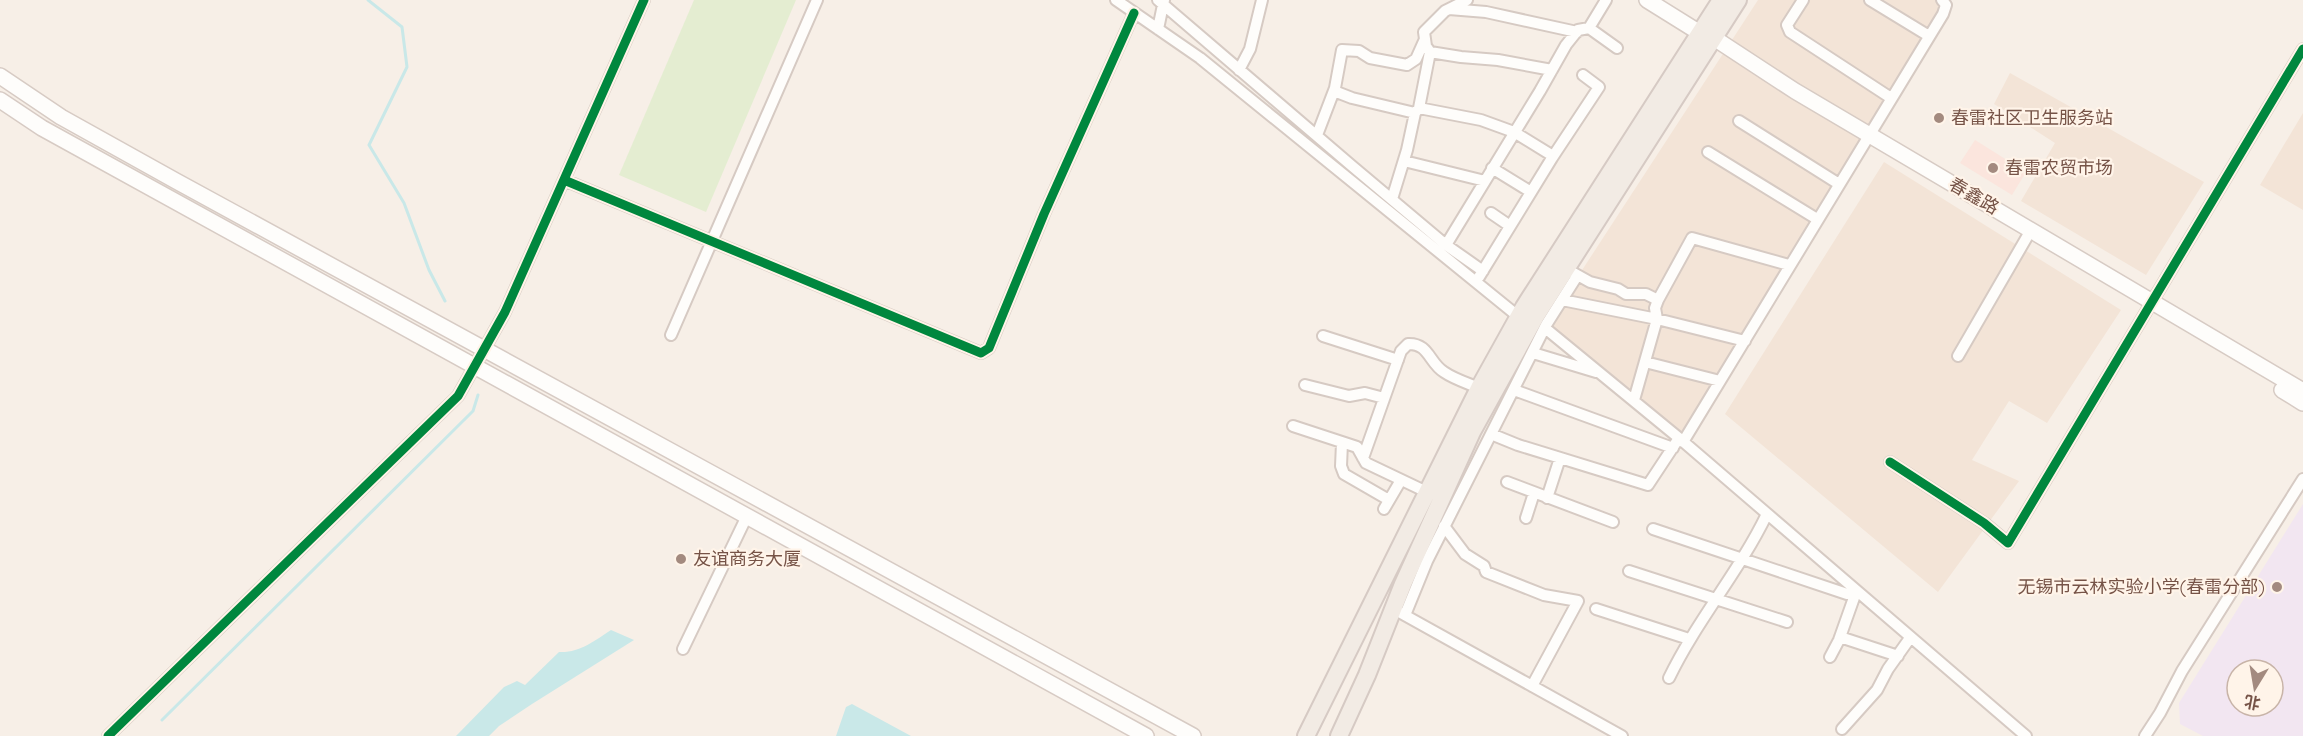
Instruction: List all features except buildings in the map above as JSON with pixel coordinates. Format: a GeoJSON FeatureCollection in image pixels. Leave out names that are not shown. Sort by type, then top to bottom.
{"type":"FeatureCollection","features":[{"type":"Feature","properties":{"kind":"main road","name":"春鑫路"},"geometry":{"type":"LineString","coordinates":[[1647,0],[1709,37],[1729,56],[2029,233],[2303,403]]}},
{"type":"Feature","properties":{"kind":"main road"},"geometry":{"type":"LineString","coordinates":[[1306,736],[1440,501],[1472,432],[1536,316],[1572,272],[1709,37],[1721,0]]}},
{"type":"Feature","properties":{"kind":"main road"},"geometry":{"type":"LineString","coordinates":[[1339,736],[1399,612],[1479,388],[1519,317],[1709,37],[1738,0]]}},
{"type":"Feature","properties":{"kind":"main road"},"geometry":{"type":"LineString","coordinates":[[0,76],[61,117],[1193,736]]}},
{"type":"Feature","properties":{"kind":"main road"},"geometry":{"type":"LineString","coordinates":[[0,100],[42,128],[1146,736]]}},
{"type":"Feature","properties":{"kind":"main road","name":"春鑫路"},"geometry":{"type":"LineString","coordinates":[[2150,307],[2303,390]]}},
{"type":"Feature","properties":{"kind":"street"},"geometry":{"type":"LineString","coordinates":[[108,736],[458,396],[505,312],[644,0]]}},
{"type":"Feature","properties":{"kind":"street"},"geometry":{"type":"LineString","coordinates":[[671,334],[817,0]]}},
{"type":"Feature","properties":{"kind":"street"},"geometry":{"type":"LineString","coordinates":[[1116,0],[1200,58],[1519,317]]}},
{"type":"Feature","properties":{"kind":"street"},"geometry":{"type":"LineString","coordinates":[[1239,70],[1250,49],[1262,0]]}},
{"type":"Feature","properties":{"kind":"street"},"geometry":{"type":"LineString","coordinates":[[1392,199],[1404,161],[1430,52],[1424,32],[1433,21],[1449,9],[1467,0]]}},
{"type":"Feature","properties":{"kind":"street"},"geometry":{"type":"LineString","coordinates":[[1449,9],[1485,12],[1577,32],[1589,28],[1606,0]]}},
{"type":"Feature","properties":{"kind":"street"},"geometry":{"type":"LineString","coordinates":[[1803,0],[1788,25],[1790,32],[1891,98]]}},
{"type":"Feature","properties":{"kind":"street"},"geometry":{"type":"LineString","coordinates":[[1870,0],[1929,36]]}},
{"type":"Feature","properties":{"kind":"street"},"geometry":{"type":"LineString","coordinates":[[1491,434],[1648,485],[1745,341],[1752,325],[1943,14],[1946,5],[1942,0]]}},
{"type":"Feature","properties":{"kind":"street"},"geometry":{"type":"LineString","coordinates":[[1158,29],[1162,1]]}},
{"type":"Feature","properties":{"kind":"street"},"geometry":{"type":"LineString","coordinates":[[1162,1],[1239,70],[1446,245],[1483,271]]}},
{"type":"Feature","properties":{"kind":"street"},"geometry":{"type":"LineString","coordinates":[[564,180],[981,353],[989,348],[1044,214],[1134,12]]}},
{"type":"Feature","properties":{"kind":"street"},"geometry":{"type":"LineString","coordinates":[[1589,28],[1617,48]]}},
{"type":"Feature","properties":{"kind":"street"},"geometry":{"type":"LineString","coordinates":[[1446,245],[1577,32]]}},
{"type":"Feature","properties":{"kind":"street"},"geometry":{"type":"LineString","coordinates":[[1317,135],[1334,91],[1342,50],[1359,51],[1370,58],[1407,65],[1416,59],[1425,39]]}},
{"type":"Feature","properties":{"kind":"street"},"geometry":{"type":"LineString","coordinates":[[1890,462],[1984,523],[2008,543],[2303,49]]}},
{"type":"Feature","properties":{"kind":"street"},"geometry":{"type":"LineString","coordinates":[[1430,52],[1498,60],[1552,70]]}},
{"type":"Feature","properties":{"kind":"street"},"geometry":{"type":"LineString","coordinates":[[1476,282],[1553,156],[1599,87],[1583,75]]}},
{"type":"Feature","properties":{"kind":"street"},"geometry":{"type":"LineString","coordinates":[[1334,91],[1352,98],[1481,120],[1514,132],[1553,156]]}},
{"type":"Feature","properties":{"kind":"street"},"geometry":{"type":"LineString","coordinates":[[1739,121],[1839,184]]}},
{"type":"Feature","properties":{"kind":"street"},"geometry":{"type":"LineString","coordinates":[[1708,152],[1817,219]]}},
{"type":"Feature","properties":{"kind":"street"},"geometry":{"type":"LineString","coordinates":[[1404,161],[1485,181]]}},
{"type":"Feature","properties":{"kind":"street"},"geometry":{"type":"LineString","coordinates":[[1492,168],[1531,192]]}},
{"type":"Feature","properties":{"kind":"street"},"geometry":{"type":"LineString","coordinates":[[1491,213],[1510,226]]}},
{"type":"Feature","properties":{"kind":"street"},"geometry":{"type":"LineString","coordinates":[[1958,356],[2029,233]]}},
{"type":"Feature","properties":{"kind":"street"},"geometry":{"type":"LineString","coordinates":[[1634,400],[1657,319],[1655,308],[1692,238],[1789,265]]}},
{"type":"Feature","properties":{"kind":"street"},"geometry":{"type":"LineString","coordinates":[[1532,686],[1578,601],[1544,594],[1486,572],[1484,566],[1464,554],[1444,526],[1440,501],[1491,434],[1545,328],[1562,300],[1572,272],[1590,282],[1618,289],[1626,294],[1646,294],[1659,300]]}},
{"type":"Feature","properties":{"kind":"street"},"geometry":{"type":"LineString","coordinates":[[1562,300],[1657,319],[1745,341]]}},
{"type":"Feature","properties":{"kind":"street"},"geometry":{"type":"LineString","coordinates":[[1545,328],[1634,400],[1678,442],[1697,454],[2026,736]]}},
{"type":"Feature","properties":{"kind":"street"},"geometry":{"type":"LineString","coordinates":[[1323,336],[1398,360]]}},
{"type":"Feature","properties":{"kind":"street"},"geometry":{"type":"LineString","coordinates":[[1363,458],[1405,346],[1414,344],[1428,352],[1438,368],[1479,388]]}},
{"type":"Feature","properties":{"kind":"street"},"geometry":{"type":"LineString","coordinates":[[1533,353],[1601,374]]}},
{"type":"Feature","properties":{"kind":"street"},"geometry":{"type":"LineString","coordinates":[[1645,362],[1720,381]]}},
{"type":"Feature","properties":{"kind":"street"},"geometry":{"type":"LineString","coordinates":[[1305,385],[1349,396],[1365,393],[1384,398]]}},
{"type":"Feature","properties":{"kind":"street"},"geometry":{"type":"LineString","coordinates":[[1514,390],[1678,442]]}},
{"type":"Feature","properties":{"kind":"street"},"geometry":{"type":"LineString","coordinates":[[1293,426],[1357,447],[1366,462],[1440,501]]}},
{"type":"Feature","properties":{"kind":"street"},"geometry":{"type":"LineString","coordinates":[[1342,442],[1341,466],[1344,474],[1387,504],[1401,480]]}},
{"type":"Feature","properties":{"kind":"street"},"geometry":{"type":"LineString","coordinates":[[1547,498],[1560,458]]}},
{"type":"Feature","properties":{"kind":"street"},"geometry":{"type":"LineString","coordinates":[[2145,736],[2182,671],[2303,479]]}},
{"type":"Feature","properties":{"kind":"street"},"geometry":{"type":"LineString","coordinates":[[1508,483],[1614,522]]}},
{"type":"Feature","properties":{"kind":"street"},"geometry":{"type":"LineString","coordinates":[[1526,518],[1534,492]]}},
{"type":"Feature","properties":{"kind":"street"},"geometry":{"type":"LineString","coordinates":[[1669,678],[1689,639],[1754,541],[1767,514]]}},
{"type":"Feature","properties":{"kind":"street"},"geometry":{"type":"LineString","coordinates":[[683,649],[747,516]]}},
{"type":"Feature","properties":{"kind":"street"},"geometry":{"type":"LineString","coordinates":[[1444,526],[1399,612],[1622,736]]}},
{"type":"Feature","properties":{"kind":"street"},"geometry":{"type":"LineString","coordinates":[[1653,529],[1847,594],[1856,592]]}},
{"type":"Feature","properties":{"kind":"street"},"geometry":{"type":"LineString","coordinates":[[1629,571],[1787,622]]}},
{"type":"Feature","properties":{"kind":"street"},"geometry":{"type":"LineString","coordinates":[[1830,657],[1840,637],[1856,592]]}},
{"type":"Feature","properties":{"kind":"street"},"geometry":{"type":"LineString","coordinates":[[1596,609],[1689,639]]}},
{"type":"Feature","properties":{"kind":"street"},"geometry":{"type":"LineString","coordinates":[[1840,637],[1898,656]]}},
{"type":"Feature","properties":{"kind":"street"},"geometry":{"type":"LineString","coordinates":[[1842,729],[1877,690],[1910,638]]}},
{"type":"Feature","properties":{"kind":"shaded area"},"geometry":{"type":"Polygon","coordinates":[[[1758,0],[1944,0],[1950,8],[1677,443],[1545,327],[1758,0]]]}},
{"type":"Feature","properties":{"kind":"shaded area"},"geometry":{"type":"Polygon","coordinates":[[[2010,73],[2204,182],[2146,275],[2021,201],[2055,143],[1994,104],[2010,73]]]}},
{"type":"Feature","properties":{"kind":"shaded area"},"geometry":{"type":"Polygon","coordinates":[[[2303,113],[2303,210],[2260,185],[2303,113]]]}},
{"type":"Feature","properties":{"kind":"shaded area","name":"春雷农贸市场"},"geometry":{"type":"Polygon","coordinates":[[[1975,140],[2026,172],[2012,195],[1960,163],[1975,140]]]}},
{"type":"Feature","properties":{"kind":"shaded area"},"geometry":{"type":"Polygon","coordinates":[[[1884,162],[2121,310],[2047,423],[2009,401],[1972,460],[2019,481],[1938,592],[1725,414],[1884,162]]]}},
{"type":"Feature","properties":{"kind":"shaded area","name":"无锡市云林实验小学(春雷分部)"},"geometry":{"type":"Polygon","coordinates":[[[2303,504],[2303,736],[2203,736],[2180,724],[2179,703],[2303,504]]]}},
{"type":"Feature","properties":{"kind":"green space"},"geometry":{"type":"Polygon","coordinates":[[[694,0],[796,0],[706,212],[619,175],[694,0]]]}},
{"type":"Feature","properties":{"kind":"water"},"geometry":{"type":"Polygon","coordinates":[[[611,630],[634,640],[532,704],[499,726],[489,736],[456,736],[504,687],[517,681],[525,685],[559,652],[574,651],[611,630]]]}},
{"type":"Feature","properties":{"kind":"water"},"geometry":{"type":"Polygon","coordinates":[[[852,704],[911,736],[836,736],[846,707],[852,704]]]}},
{"type":"Feature","properties":{"kind":"waterway"},"geometry":{"type":"LineString","coordinates":[[368,0],[402,27],[407,67],[369,145],[404,203],[429,270],[445,301]]}},
{"type":"Feature","properties":{"kind":"waterway"},"geometry":{"type":"LineString","coordinates":[[162,720],[473,411],[478,395]]}},
{"type":"Feature","properties":{"kind":"cycle path"},"geometry":{"type":"LineString","coordinates":[[108,736],[458,396],[505,312],[644,0]]}},
{"type":"Feature","properties":{"kind":"cycle path"},"geometry":{"type":"LineString","coordinates":[[564,180],[981,353],[989,348],[1044,214],[1134,13]]}},
{"type":"Feature","properties":{"kind":"cycle path"},"geometry":{"type":"LineString","coordinates":[[1890,462],[1984,523],[2008,543],[2303,49]]}},
{"type":"Feature","properties":{"kind":"place","name":"春雷社区卫生服务站"},"geometry":{"type":"Point","coordinates":[1939,118]}},
{"type":"Feature","properties":{"kind":"place","name":"春雷农贸市场"},"geometry":{"type":"Point","coordinates":[1993,168]}},
{"type":"Feature","properties":{"kind":"place","name":"友谊商务大厦"},"geometry":{"type":"Point","coordinates":[681,559]}},
{"type":"Feature","properties":{"kind":"place","name":"无锡市云林实验小学(春雷分部)"},"geometry":{"type":"Point","coordinates":[2277,587]}}]}
